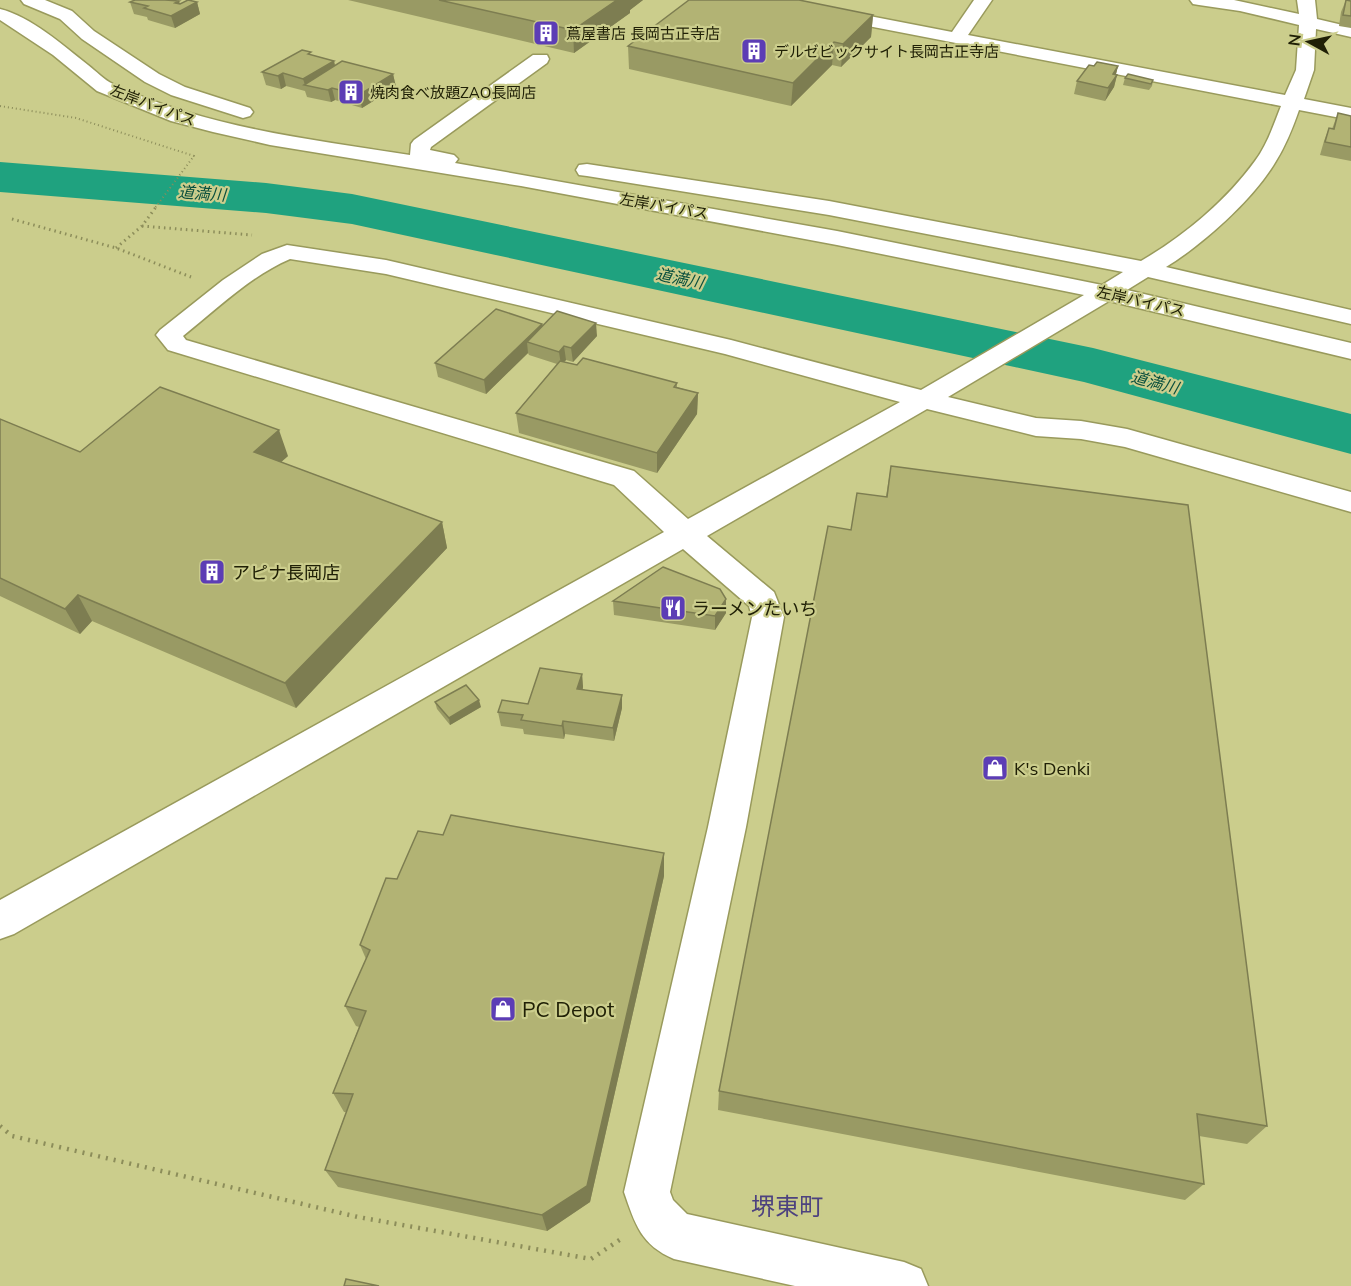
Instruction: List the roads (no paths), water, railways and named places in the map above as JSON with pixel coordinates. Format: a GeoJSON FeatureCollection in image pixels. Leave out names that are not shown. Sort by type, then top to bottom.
{"type":"FeatureCollection","features":[{"type":"Feature","properties":{"kind":"street","name":"左岸バイパス"},"geometry":{"type":"LineString","coordinates":[[30,0],[66,15],[88,35],[131,66],[178,91],[209,102],[264,116]]}},
{"type":"Feature","properties":{"kind":"street"},"geometry":{"type":"LineString","coordinates":[[760,0],[1351,114]]}},
{"type":"Feature","properties":{"kind":"street"},"geometry":{"type":"LineString","coordinates":[[956,39],[983,0]]}},
{"type":"Feature","properties":{"kind":"street"},"geometry":{"type":"LineString","coordinates":[[1199,0],[1307,10],[1351,32]]}},
{"type":"Feature","properties":{"kind":"street"},"geometry":{"type":"LineString","coordinates":[[0,921],[973,372],[1182,247],[1241,192],[1266,161],[1293,103],[1305,70],[1307,10]]}},
{"type":"Feature","properties":{"kind":"street","name":"左岸バイパス"},"geometry":{"type":"LineString","coordinates":[[0,14],[9,17],[60,51],[80,70],[104,87],[178,117],[270,139],[524,170]]}},
{"type":"Feature","properties":{"kind":"street"},"geometry":{"type":"LineString","coordinates":[[421,144],[540,59]]}},
{"type":"Feature","properties":{"kind":"street","name":"左岸バイパス"},"geometry":{"type":"LineString","coordinates":[[287,121],[421,144],[524,170],[837,238],[1107,293],[1351,351]]}},
{"type":"Feature","properties":{"kind":"street","name":"左岸バイパス"},"geometry":{"type":"LineString","coordinates":[[561,165],[829,208],[1144,269],[1351,317]]}},
{"type":"Feature","properties":{"kind":"street"},"geometry":{"type":"LineString","coordinates":[[904,1286],[674,1235],[656,1216],[647,1192],[727,827],[768,617],[763,600],[686,535],[624,478],[177,345],[169,335],[232,285],[270,259],[287,252],[324,257],[386,267],[720,345],[985,416],[1036,427],[1081,430],[1127,438],[1351,501]]}},
{"type":"Feature","properties":{"kind":"waterway","name":"道満川"},"geometry":{"type":"LineString","coordinates":[[0,177],[266,198],[352,209],[1093,366],[1351,434]]}},
{"type":"Feature","properties":{"kind":"place","name":"蔦屋書店 長岡古正寺店"},"geometry":{"type":"Point","coordinates":[546,33]}},
{"type":"Feature","properties":{"kind":"place","name":"デルゼビックサイト長岡古正寺店"},"geometry":{"type":"Point","coordinates":[754,51]}},
{"type":"Feature","properties":{"kind":"place","name":"焼肉食べ放題ZAO長岡店"},"geometry":{"type":"Point","coordinates":[351,92]}},
{"type":"Feature","properties":{"kind":"place","name":"アピナ長岡店"},"geometry":{"type":"Point","coordinates":[212,572]}},
{"type":"Feature","properties":{"kind":"place","name":"ラーメンたいち"},"geometry":{"type":"Point","coordinates":[673,608]}},
{"type":"Feature","properties":{"kind":"place","name":"K's Denki"},"geometry":{"type":"Point","coordinates":[995,768]}},
{"type":"Feature","properties":{"kind":"place","name":"PC Depot"},"geometry":{"type":"Point","coordinates":[503,1009]}},
{"type":"Feature","properties":{"kind":"district","name":"堺東町"},"geometry":{"type":"Point","coordinates":[787,1206]}}]}
